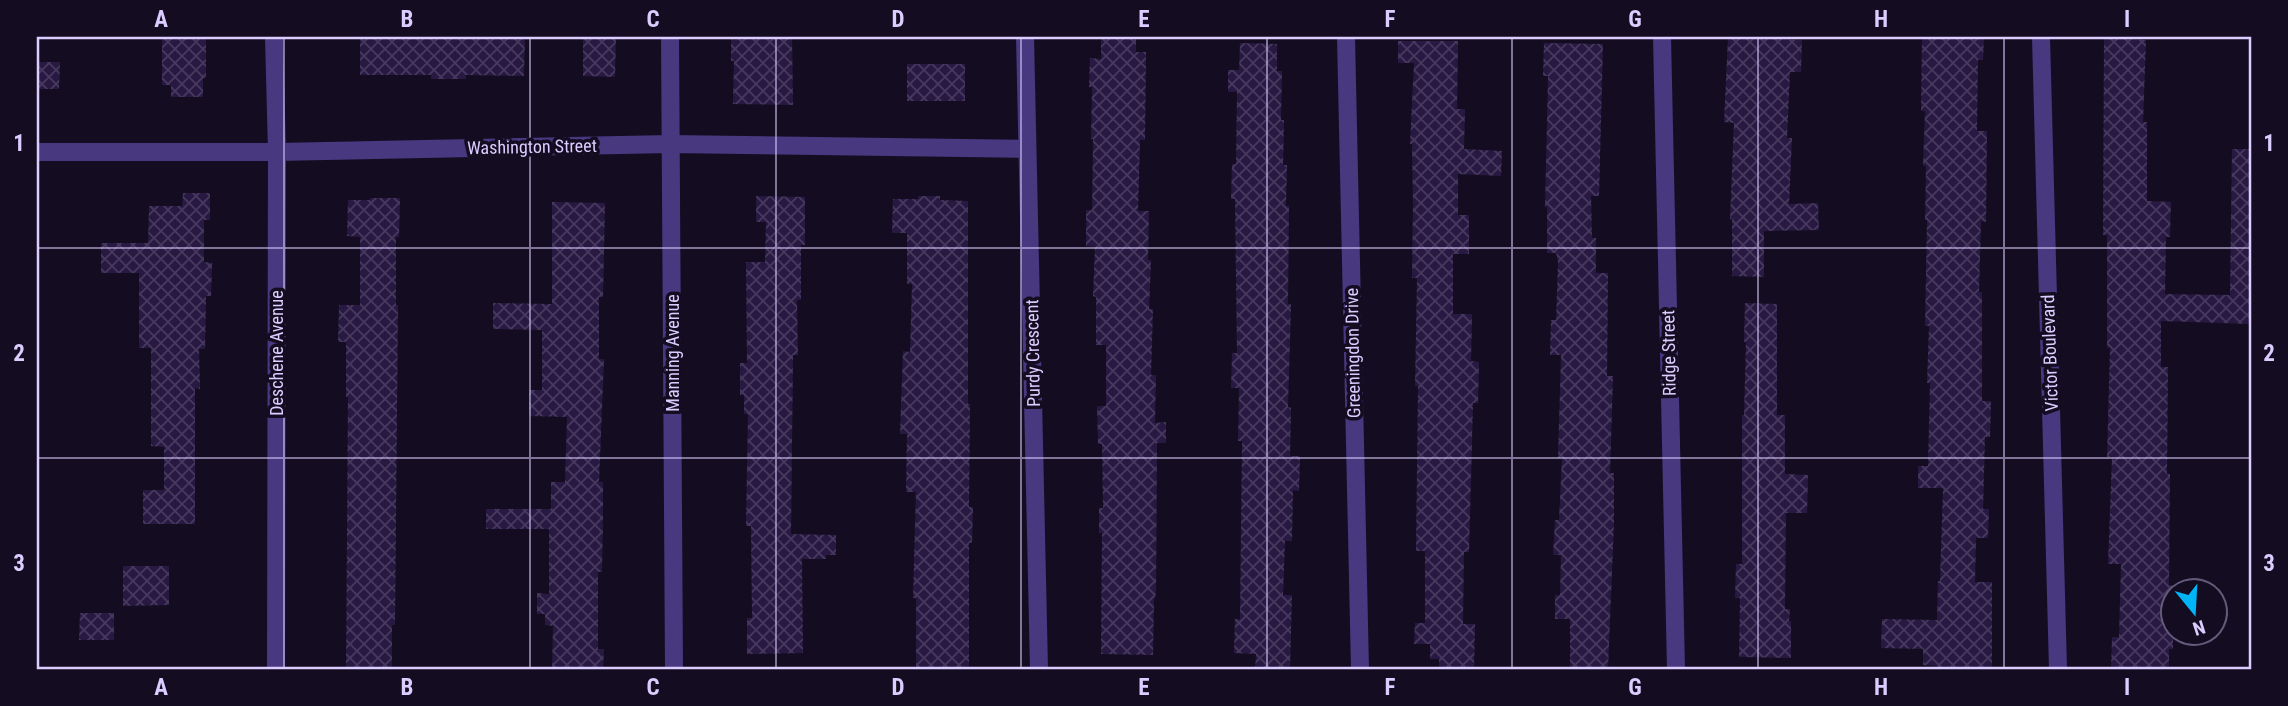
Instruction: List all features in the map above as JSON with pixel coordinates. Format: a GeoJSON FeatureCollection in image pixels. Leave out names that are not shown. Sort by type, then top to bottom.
{"type":"FeatureCollection","features":[{"type":"Feature","properties":{"kind":"street","name":"Deschene Avenue"},"geometry":{"type":"LineString","coordinates":[[274,37],[277,152],[276,669]]}},
{"type":"Feature","properties":{"kind":"street","name":"Manning Avenue"},"geometry":{"type":"LineString","coordinates":[[670,37],[674,669]]}},
{"type":"Feature","properties":{"kind":"street","name":"Purdy Crescent"},"geometry":{"type":"LineString","coordinates":[[1025,37],[1039,669]]}},
{"type":"Feature","properties":{"kind":"street","name":"Greeningdon Drive"},"geometry":{"type":"LineString","coordinates":[[1346,37],[1360,669]]}},
{"type":"Feature","properties":{"kind":"street","name":"Ridge Street"},"geometry":{"type":"LineString","coordinates":[[1662,37],[1676,669]]}},
{"type":"Feature","properties":{"kind":"street","name":"Victor Boulevard"},"geometry":{"type":"LineString","coordinates":[[2041,37],[2058,669]]}},
{"type":"Feature","properties":{"kind":"street","name":"Washington Street"},"geometry":{"type":"LineString","coordinates":[[37,152],[277,152],[670,144],[1027,149]]}},
{"type":"Feature","properties":{"kind":"building"},"geometry":{"type":"Polygon","coordinates":[[[162,37],[206,37],[203,97],[171,97],[171,85],[162,85],[162,37]]]}},
{"type":"Feature","properties":{"kind":"building"},"geometry":{"type":"Polygon","coordinates":[[[360,37],[525,37],[524,76],[466,75],[466,79],[431,79],[431,75],[360,75],[360,37]]]}},
{"type":"Feature","properties":{"kind":"building"},"geometry":{"type":"Polygon","coordinates":[[[583,37],[616,37],[615,77],[583,76],[583,37]]]}},
{"type":"Feature","properties":{"kind":"building"},"geometry":{"type":"Polygon","coordinates":[[[731,37],[792,37],[793,105],[733,104],[734,61],[731,61],[731,37]]]}},
{"type":"Feature","properties":{"kind":"building"},"geometry":{"type":"Polygon","coordinates":[[[1728,37],[1802,40],[1801,72],[1790,72],[1787,138],[1792,138],[1789,204],[1818,203],[1819,230],[1764,231],[1764,277],[1732,276],[1730,219],[1734,123],[1724,122],[1728,37]]]}},
{"type":"Feature","properties":{"kind":"building"},"geometry":{"type":"Polygon","coordinates":[[[1922,37],[1984,37],[1983,60],[1978,60],[1977,131],[1987,131],[1986,222],[1981,221],[1979,292],[1982,292],[1982,401],[1991,401],[1990,437],[1985,437],[1983,509],[1989,509],[1988,538],[1976,538],[1975,582],[1992,582],[1992,669],[1937,668],[1938,666],[1923,665],[1923,649],[1881,648],[1882,619],[1937,620],[1940,581],[1943,488],[1918,488],[1918,466],[1928,466],[1930,383],[1927,383],[1929,326],[1925,326],[1927,220],[1926,166],[1923,166],[1925,111],[1921,111],[1922,37]]]}},
{"type":"Feature","properties":{"kind":"building"},"geometry":{"type":"Polygon","coordinates":[[[2104,38],[2146,40],[2143,122],[2147,122],[2147,201],[2171,202],[2170,237],[2166,237],[2165,294],[2230,295],[2232,149],[2251,149],[2251,324],[2161,321],[2161,367],[2168,367],[2169,576],[2158,576],[2158,646],[2173,646],[2173,649],[2169,649],[2169,669],[2111,669],[2112,637],[2119,637],[2121,564],[2108,564],[2112,457],[2107,457],[2110,348],[2107,348],[2107,235],[2103,235],[2104,38]]]}},
{"type":"Feature","properties":{"kind":"building"},"geometry":{"type":"Polygon","coordinates":[[[1101,39],[1136,39],[1136,52],[1146,52],[1145,140],[1140,140],[1138,211],[1149,211],[1149,309],[1153,309],[1151,375],[1156,375],[1155,423],[1166,422],[1166,443],[1157,443],[1153,655],[1101,654],[1102,533],[1099,533],[1099,508],[1103,508],[1102,444],[1098,444],[1097,406],[1106,406],[1106,345],[1096,345],[1096,297],[1093,296],[1095,247],[1086,246],[1086,210],[1092,210],[1090,58],[1101,59],[1101,39]]]}},
{"type":"Feature","properties":{"kind":"building"},"geometry":{"type":"Polygon","coordinates":[[[1398,41],[1458,41],[1457,109],[1465,109],[1464,149],[1502,151],[1501,176],[1458,174],[1458,215],[1469,215],[1469,254],[1453,254],[1453,314],[1472,314],[1471,361],[1479,362],[1478,403],[1473,403],[1469,552],[1464,552],[1463,624],[1475,624],[1474,669],[1439,669],[1439,659],[1430,659],[1430,644],[1414,644],[1415,623],[1425,623],[1425,551],[1416,551],[1417,278],[1412,278],[1413,204],[1410,144],[1414,63],[1398,63],[1398,41]]]}},
{"type":"Feature","properties":{"kind":"building"},"geometry":{"type":"Polygon","coordinates":[[[1240,43],[1277,44],[1277,71],[1282,71],[1283,165],[1287,165],[1286,206],[1289,206],[1290,456],[1300,456],[1299,491],[1293,490],[1292,541],[1285,541],[1283,595],[1292,595],[1290,669],[1255,669],[1256,654],[1234,653],[1235,619],[1240,619],[1242,441],[1238,441],[1239,388],[1231,388],[1232,353],[1237,353],[1235,199],[1231,199],[1232,164],[1236,164],[1237,92],[1228,92],[1228,70],[1239,70],[1240,43]]]}},
{"type":"Feature","properties":{"kind":"building"},"geometry":{"type":"Polygon","coordinates":[[[1544,43],[1603,44],[1599,196],[1591,196],[1592,238],[1596,238],[1596,273],[1608,273],[1607,376],[1613,376],[1610,473],[1614,473],[1614,522],[1608,669],[1570,669],[1570,619],[1555,619],[1555,595],[1560,595],[1561,555],[1553,555],[1555,520],[1559,520],[1562,458],[1558,458],[1561,355],[1550,355],[1551,320],[1556,320],[1558,262],[1556,253],[1547,253],[1545,207],[1548,76],[1543,76],[1544,43]]]}},
{"type":"Feature","properties":{"kind":"building"},"geometry":{"type":"Polygon","coordinates":[[[37,62],[60,62],[59,89],[37,89],[37,62]]]}},
{"type":"Feature","properties":{"kind":"building"},"geometry":{"type":"Polygon","coordinates":[[[907,64],[965,64],[965,101],[907,101],[907,64]]]}},
{"type":"Feature","properties":{"kind":"building"},"geometry":{"type":"Polygon","coordinates":[[[183,193],[210,193],[210,220],[204,220],[204,262],[212,263],[211,296],[206,296],[205,349],[199,349],[200,389],[195,388],[195,524],[143,524],[143,490],[164,490],[164,447],[151,446],[151,348],[139,348],[139,273],[101,273],[101,243],[148,243],[149,206],[182,206],[183,193]]]}},
{"type":"Feature","properties":{"kind":"building"},"geometry":{"type":"Polygon","coordinates":[[[756,196],[805,197],[805,245],[801,245],[801,300],[797,300],[798,355],[793,355],[791,534],[836,535],[836,555],[826,555],[826,559],[802,559],[803,653],[747,654],[747,618],[752,618],[751,526],[746,526],[748,414],[744,414],[744,395],[740,395],[740,363],[747,363],[746,262],[765,262],[766,222],[756,222],[756,196]]]}},
{"type":"Feature","properties":{"kind":"building"},"geometry":{"type":"Polygon","coordinates":[[[918,196],[940,196],[940,200],[968,201],[969,507],[973,507],[972,543],[969,543],[969,669],[916,669],[916,598],[913,598],[916,492],[906,492],[907,434],[900,434],[903,351],[910,352],[912,284],[907,284],[907,233],[892,233],[893,199],[918,199],[918,196]]]}},
{"type":"Feature","properties":{"kind":"building"},"geometry":{"type":"Polygon","coordinates":[[[400,198],[399,237],[396,237],[398,305],[395,625],[392,625],[392,669],[346,669],[348,397],[346,342],[338,342],[339,305],[360,305],[360,237],[347,236],[348,200],[400,198]]]}},
{"type":"Feature","properties":{"kind":"building"},"geometry":{"type":"Polygon","coordinates":[[[552,202],[605,203],[603,297],[599,297],[599,359],[604,359],[599,482],[603,482],[603,519],[602,572],[598,572],[598,649],[604,649],[603,669],[552,669],[553,626],[545,625],[545,614],[537,614],[537,593],[549,594],[549,529],[486,529],[486,509],[551,509],[551,482],[565,482],[567,417],[529,416],[529,390],[542,390],[542,330],[493,329],[493,303],[552,304],[552,202]]]}},
{"type":"Feature","properties":{"kind":"building"},"geometry":{"type":"Polygon","coordinates":[[[1745,303],[1777,304],[1777,415],[1785,415],[1785,474],[1808,475],[1807,513],[1786,513],[1785,609],[1790,609],[1791,658],[1739,657],[1740,598],[1735,598],[1736,564],[1742,564],[1745,303]]]}},
{"type":"Feature","properties":{"kind":"building"},"geometry":{"type":"Polygon","coordinates":[[[123,566],[169,566],[169,605],[123,606],[123,566]]]}},
{"type":"Feature","properties":{"kind":"building"},"geometry":{"type":"Polygon","coordinates":[[[80,613],[114,613],[114,640],[79,640],[80,613]]]}}]}
